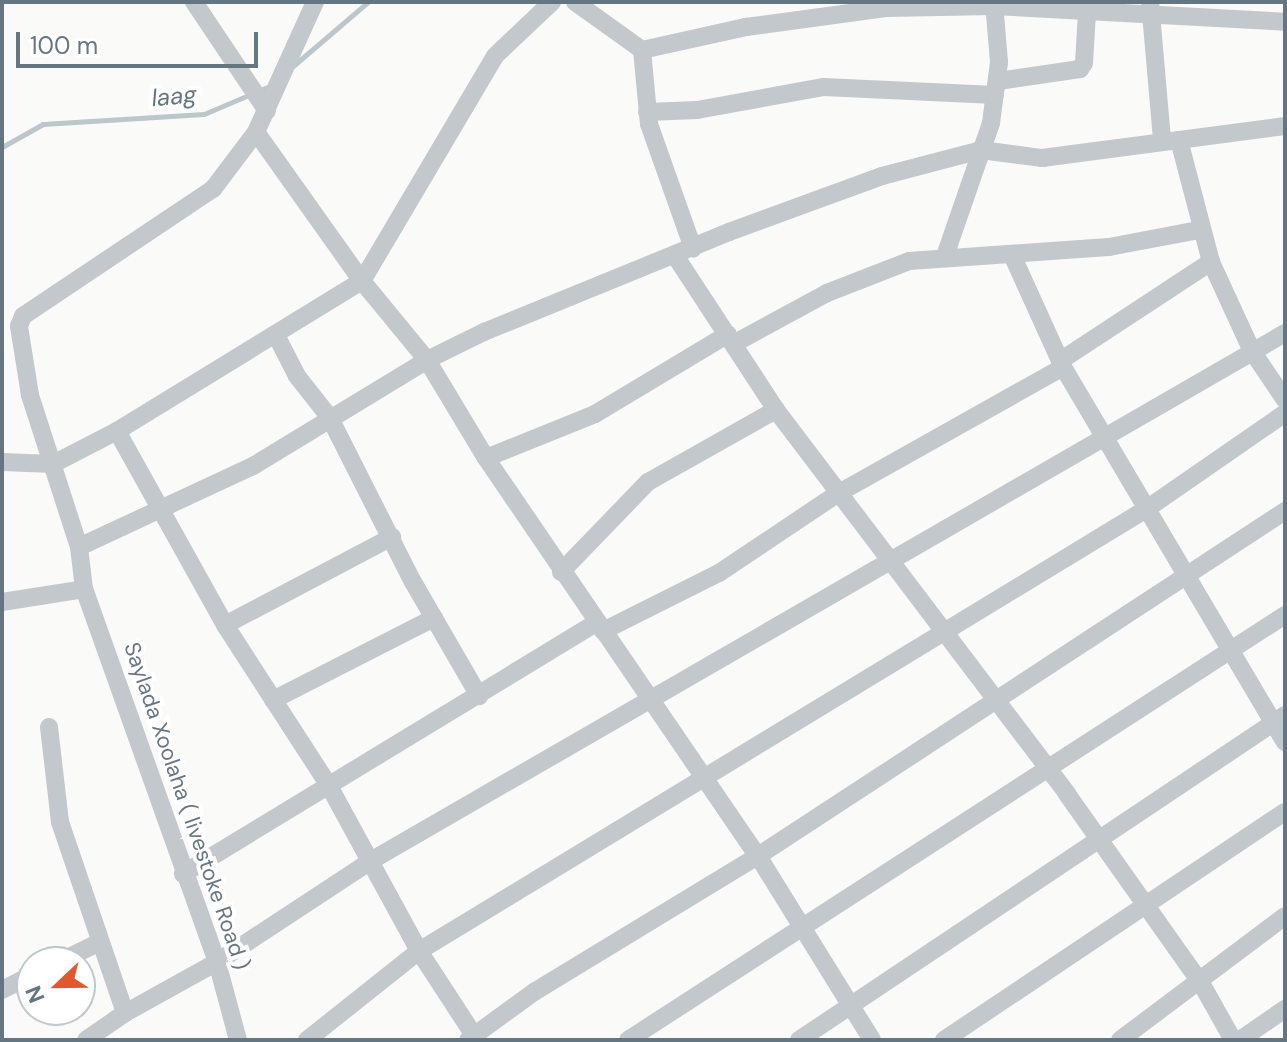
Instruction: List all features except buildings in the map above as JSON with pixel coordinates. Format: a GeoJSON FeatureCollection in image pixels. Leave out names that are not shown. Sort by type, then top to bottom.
{"type":"FeatureCollection","features":[{"type":"Feature","properties":{"kind":"street"},"geometry":{"type":"LineString","coordinates":[[194,2],[267,111]]}},
{"type":"Feature","properties":{"kind":"street","name":"Saylada Xoolaha ( livestoke Road )"},"geometry":{"type":"LineString","coordinates":[[238,1040],[217,962],[183,874],[84,589],[79,547],[30,395],[18,338],[23,316],[213,189],[256,132],[315,2]]}},
{"type":"Feature","properties":{"kind":"street"},"geometry":{"type":"LineString","coordinates":[[2,462],[53,464],[117,431],[362,281],[495,56],[552,2]]}},
{"type":"Feature","properties":{"kind":"street"},"geometry":{"type":"LineString","coordinates":[[575,2],[642,50],[821,15],[994,4],[1087,12],[1151,10],[1285,22]]}},
{"type":"Feature","properties":{"kind":"street"},"geometry":{"type":"LineString","coordinates":[[945,256],[981,150],[996,88],[994,4]]}},
{"type":"Feature","properties":{"kind":"street"},"geometry":{"type":"LineString","coordinates":[[1151,10],[1171,140],[1199,230],[1252,351],[1285,400]]}},
{"type":"Feature","properties":{"kind":"street"},"geometry":{"type":"LineString","coordinates":[[647,112],[697,110],[824,87],[996,88],[1080,69],[1084,63],[1087,12]]}},
{"type":"Feature","properties":{"kind":"street"},"geometry":{"type":"LineString","coordinates":[[642,50],[647,112],[684,252],[732,338],[776,410],[837,494],[889,564],[947,631],[1097,838],[1145,910],[1201,983],[1233,1040]]}},
{"type":"Feature","properties":{"kind":"street"},"geometry":{"type":"LineString","coordinates":[[79,547],[253,466],[427,360],[484,332],[882,176],[981,150],[1042,158],[1285,126]]}},
{"type":"Feature","properties":{"kind":"street"},"geometry":{"type":"LineString","coordinates":[[256,132],[362,281],[427,360],[486,458],[561,572],[758,856],[872,1040]]}},
{"type":"Feature","properties":{"kind":"street"},"geometry":{"type":"LineString","coordinates":[[486,458],[595,414],[732,338],[827,293],[909,261],[945,256],[1013,257],[1199,230]]}},
{"type":"Feature","properties":{"kind":"street"},"geometry":{"type":"LineString","coordinates":[[1013,257],[1062,364],[1189,577],[1227,651],[1278,720],[1285,742]]}},
{"type":"Feature","properties":{"kind":"street"},"geometry":{"type":"LineString","coordinates":[[183,874],[328,784],[600,627],[719,573],[837,494],[1062,364],[1211,262]]}},
{"type":"Feature","properties":{"kind":"street"},"geometry":{"type":"LineString","coordinates":[[86,1040],[125,1013],[217,962],[374,859],[1285,333]]}},
{"type":"Feature","properties":{"kind":"street"},"geometry":{"type":"LineString","coordinates":[[276,335],[297,376],[330,418],[434,618],[479,696]]}},
{"type":"Feature","properties":{"kind":"street"},"geometry":{"type":"LineString","coordinates":[[561,572],[648,482],[776,410]]}},
{"type":"Feature","properties":{"kind":"street"},"geometry":{"type":"LineString","coordinates":[[307,1040],[419,951],[1148,508],[1285,413]]}},
{"type":"Feature","properties":{"kind":"street"},"geometry":{"type":"LineString","coordinates":[[117,431],[225,625],[374,859],[419,951],[473,1039],[534,992],[758,856],[1189,577],[1285,511]]}},
{"type":"Feature","properties":{"kind":"street"},"geometry":{"type":"LineString","coordinates":[[225,625],[392,537]]}},
{"type":"Feature","properties":{"kind":"street"},"geometry":{"type":"LineString","coordinates":[[2,602],[84,589]]}},
{"type":"Feature","properties":{"kind":"street"},"geometry":{"type":"LineString","coordinates":[[628,1040],[1285,615]]}},
{"type":"Feature","properties":{"kind":"street"},"geometry":{"type":"LineString","coordinates":[[273,700],[434,618]]}},
{"type":"Feature","properties":{"kind":"street"},"geometry":{"type":"LineString","coordinates":[[799,1040],[1097,838],[1278,720]]}},
{"type":"Feature","properties":{"kind":"street"},"geometry":{"type":"LineString","coordinates":[[49,727],[60,822],[125,1013]]}},
{"type":"Feature","properties":{"kind":"street"},"geometry":{"type":"LineString","coordinates":[[944,1040],[1145,910],[1285,812]]}},
{"type":"Feature","properties":{"kind":"street"},"geometry":{"type":"LineString","coordinates":[[1120,1040],[1201,983],[1285,916]]}},
{"type":"Feature","properties":{"kind":"street"},"geometry":{"type":"LineString","coordinates":[[92,946],[100,942]]}},
{"type":"Feature","properties":{"kind":"street"},"geometry":{"type":"LineString","coordinates":[[1240,1040],[1285,1009]]}},
{"type":"Feature","properties":{"kind":"waterway","name":"laag"},"geometry":{"type":"LineString","coordinates":[[293,66],[368,2]]}},
{"type":"Feature","properties":{"kind":"waterway","name":"laag"},"geometry":{"type":"LineString","coordinates":[[2,147],[43,124],[204,114],[270,86]]}}]}
